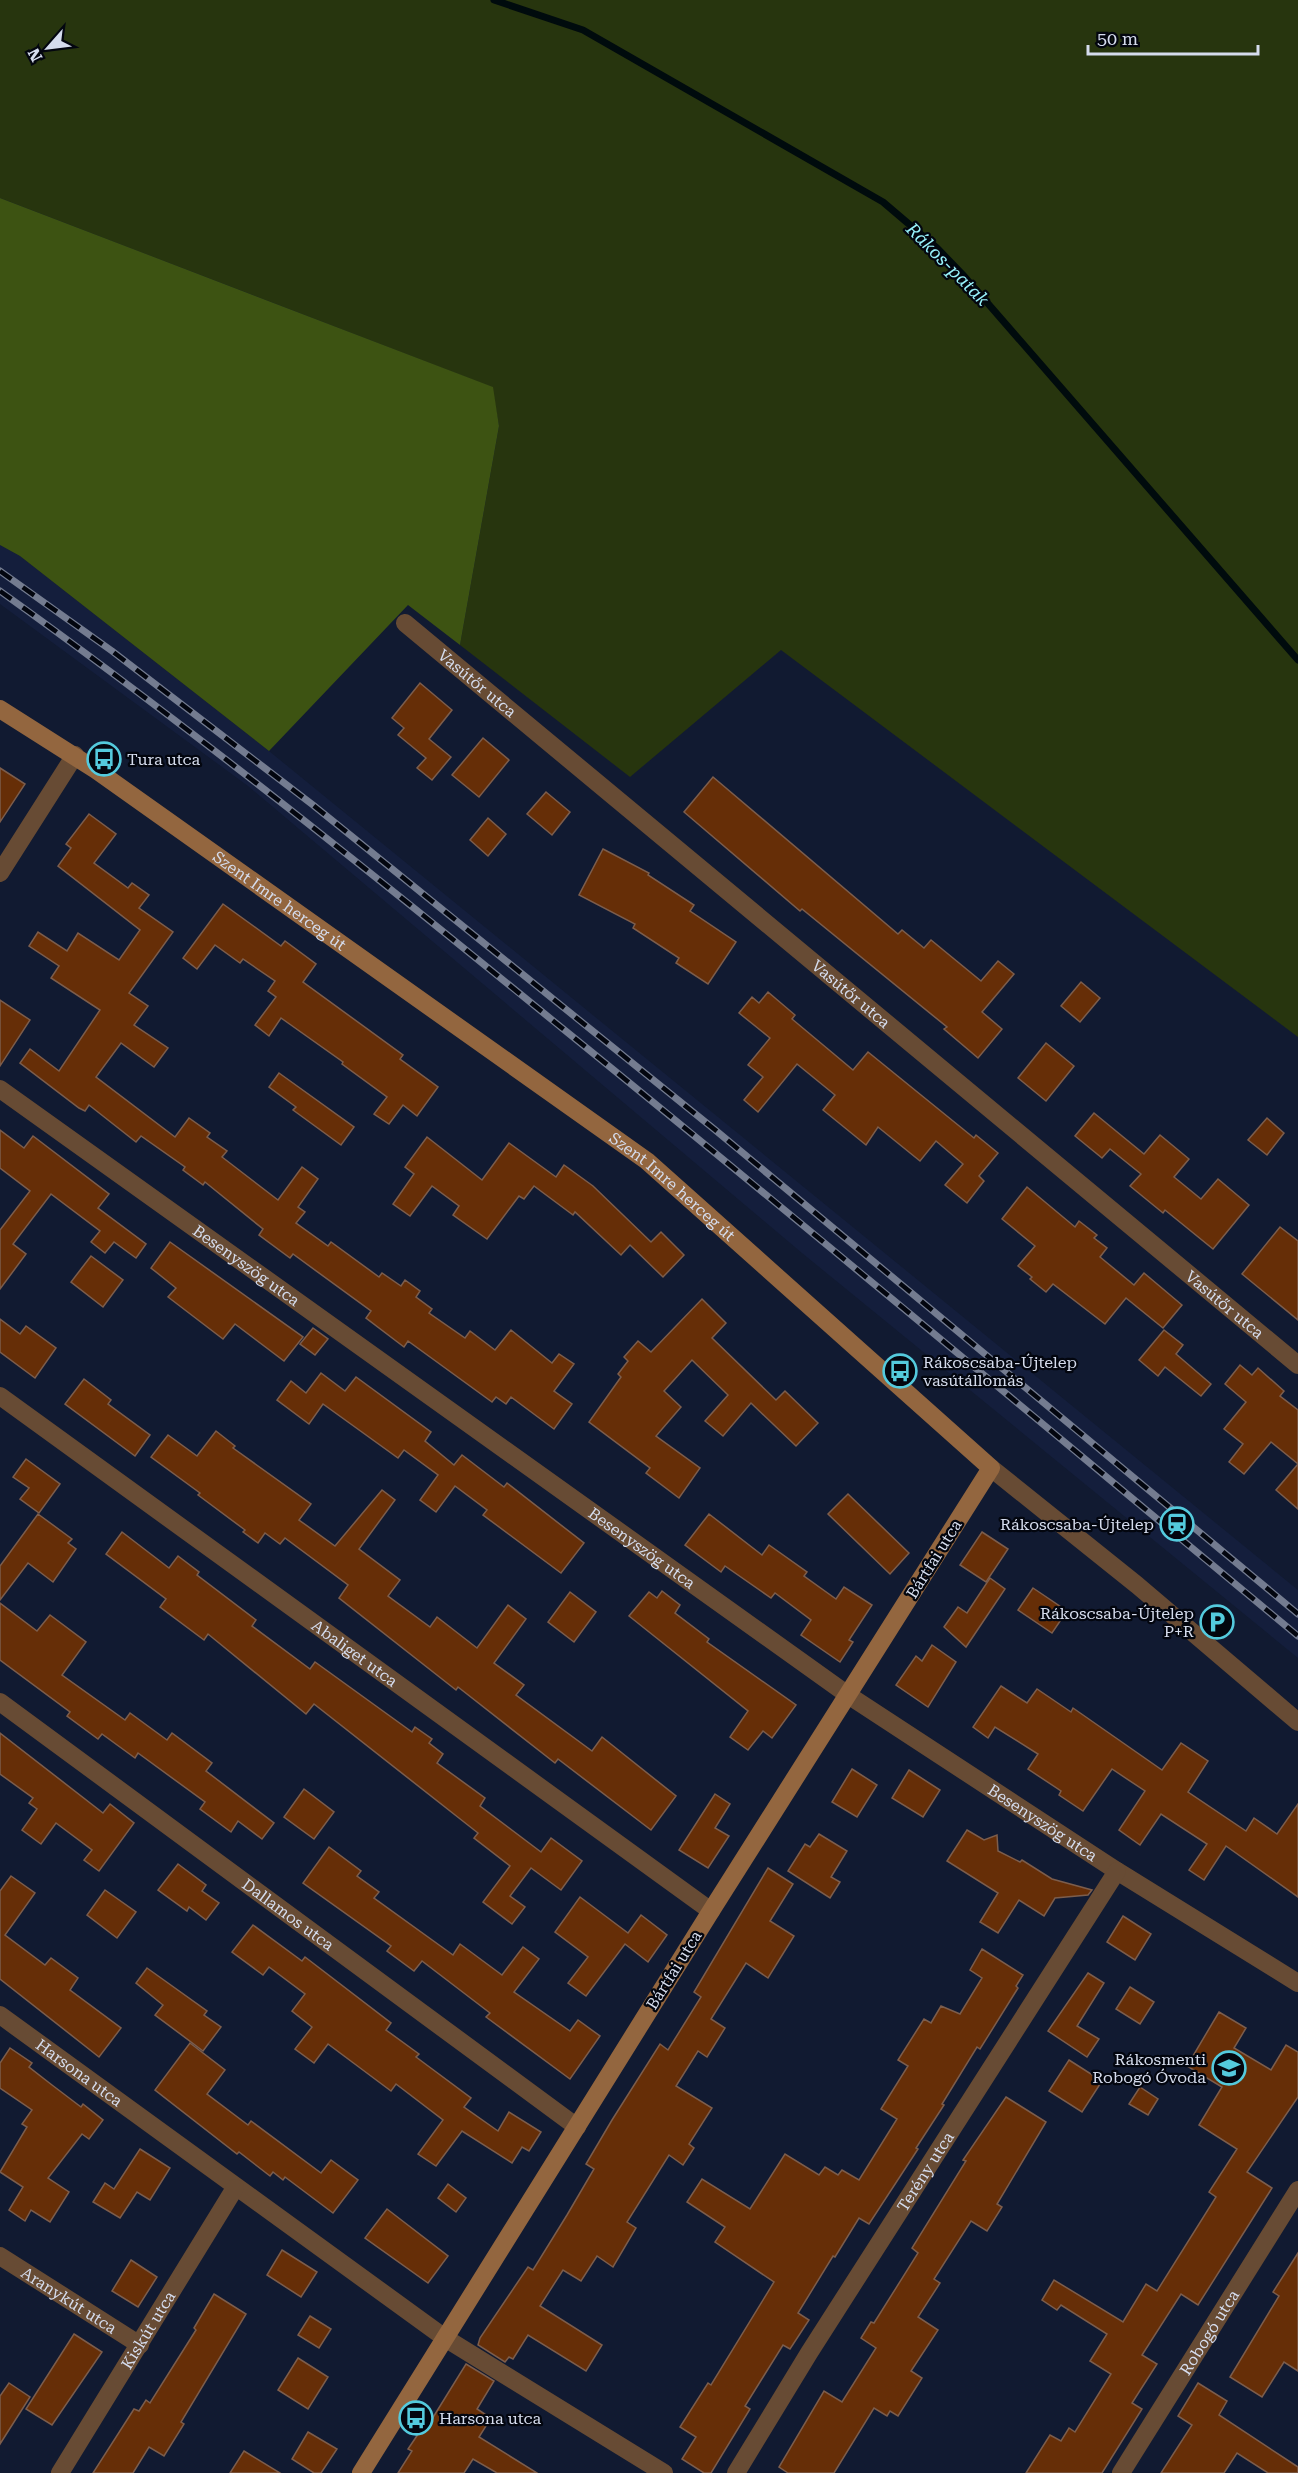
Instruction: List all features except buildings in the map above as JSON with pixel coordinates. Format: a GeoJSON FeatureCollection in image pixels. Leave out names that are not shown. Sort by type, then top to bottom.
{"type":"FeatureCollection","features":[{"type":"Feature","properties":{"kind":"street","name":"Vasútőr utca"},"geometry":{"type":"LineString","coordinates":[[405,623],[1298,1365]]}},
{"type":"Feature","properties":{"kind":"street","name":"Szent Imre herceg út"},"geometry":{"type":"LineString","coordinates":[[0,709],[75,755],[647,1161],[991,1468],[1137,1585],[1298,1722]]}},
{"type":"Feature","properties":{"kind":"street"},"geometry":{"type":"LineString","coordinates":[[0,873],[75,755]]}},
{"type":"Feature","properties":{"kind":"street","name":"Besenyszög utca"},"geometry":{"type":"LineString","coordinates":[[0,1089],[848,1695],[1117,1871],[1298,1983]]}},
{"type":"Feature","properties":{"kind":"street","name":"Abaliget utca"},"geometry":{"type":"LineString","coordinates":[[0,1396],[711,1911]]}},
{"type":"Feature","properties":{"kind":"street","name":"Bártfai utca"},"geometry":{"type":"LineString","coordinates":[[361,2473],[711,1911],[991,1468]]}},
{"type":"Feature","properties":{"kind":"street","name":"Dallamos utca"},"geometry":{"type":"LineString","coordinates":[[0,1702],[577,2127]]}},
{"type":"Feature","properties":{"kind":"street","name":"Terény utca"},"geometry":{"type":"LineString","coordinates":[[736,2473],[809,2353],[1117,1871]]}},
{"type":"Feature","properties":{"kind":"street","name":"Harsona utca"},"geometry":{"type":"LineString","coordinates":[[0,2015],[235,2188],[445,2338],[664,2473]]}},
{"type":"Feature","properties":{"kind":"street","name":"Kiskút utca"},"geometry":{"type":"LineString","coordinates":[[60,2473],[235,2188]]}},
{"type":"Feature","properties":{"kind":"street","name":"Robogó utca"},"geometry":{"type":"LineString","coordinates":[[1121,2473],[1298,2190]]}},
{"type":"Feature","properties":{"kind":"street","name":"Aranykút utca"},"geometry":{"type":"LineString","coordinates":[[0,2256],[140,2345]]}},
{"type":"Feature","properties":{"kind":"shaded area"},"geometry":{"type":"Polygon","coordinates":[[[0,545],[20,556],[269,751],[1298,1590],[1298,1658],[802,1253],[248,786],[0,604],[0,545]]]}},
{"type":"Feature","properties":{"kind":"green space"},"geometry":{"type":"Polygon","coordinates":[[[0,0],[1298,0],[1298,1037],[781,650],[630,777],[460,645],[499,426],[492,387],[0,198],[0,0]]]}},
{"type":"Feature","properties":{"kind":"green space"},"geometry":{"type":"Polygon","coordinates":[[[0,198],[493,387],[499,426],[460,645],[408,605],[269,751],[20,556],[0,545],[0,198]]]}},
{"type":"Feature","properties":{"kind":"waterway","name":"Rákos-patak"},"geometry":{"type":"LineString","coordinates":[[494,0],[583,30],[883,202],[937,248],[964,276],[1298,660]]}},
{"type":"Feature","properties":{"kind":"railway"},"geometry":{"type":"LineString","coordinates":[[0,571],[112,651],[313,805],[714,1129],[1298,1614]]}},
{"type":"Feature","properties":{"kind":"railway"},"geometry":{"type":"LineString","coordinates":[[0,591],[214,750],[424,916],[747,1179],[1298,1636]]}},
{"type":"Feature","properties":{"kind":"place","name":"Tura utca"},"geometry":{"type":"Point","coordinates":[104,759]}},
{"type":"Feature","properties":{"kind":"place","name":"Rákoscsaba-Újtelep vasútállomás"},"geometry":{"type":"Point","coordinates":[900,1371]}},
{"type":"Feature","properties":{"kind":"place","name":"Rákoscsaba-Újtelep"},"geometry":{"type":"Point","coordinates":[1177,1524]}},
{"type":"Feature","properties":{"kind":"place","name":"Rákoscsaba-Újtelep P+R"},"geometry":{"type":"Point","coordinates":[1217,1622]}},
{"type":"Feature","properties":{"kind":"place","name":"Rákosmenti Robogó Óvoda"},"geometry":{"type":"Point","coordinates":[1229,2068]}},
{"type":"Feature","properties":{"kind":"place","name":"Harsona utca"},"geometry":{"type":"Point","coordinates":[416,2418]}}]}
